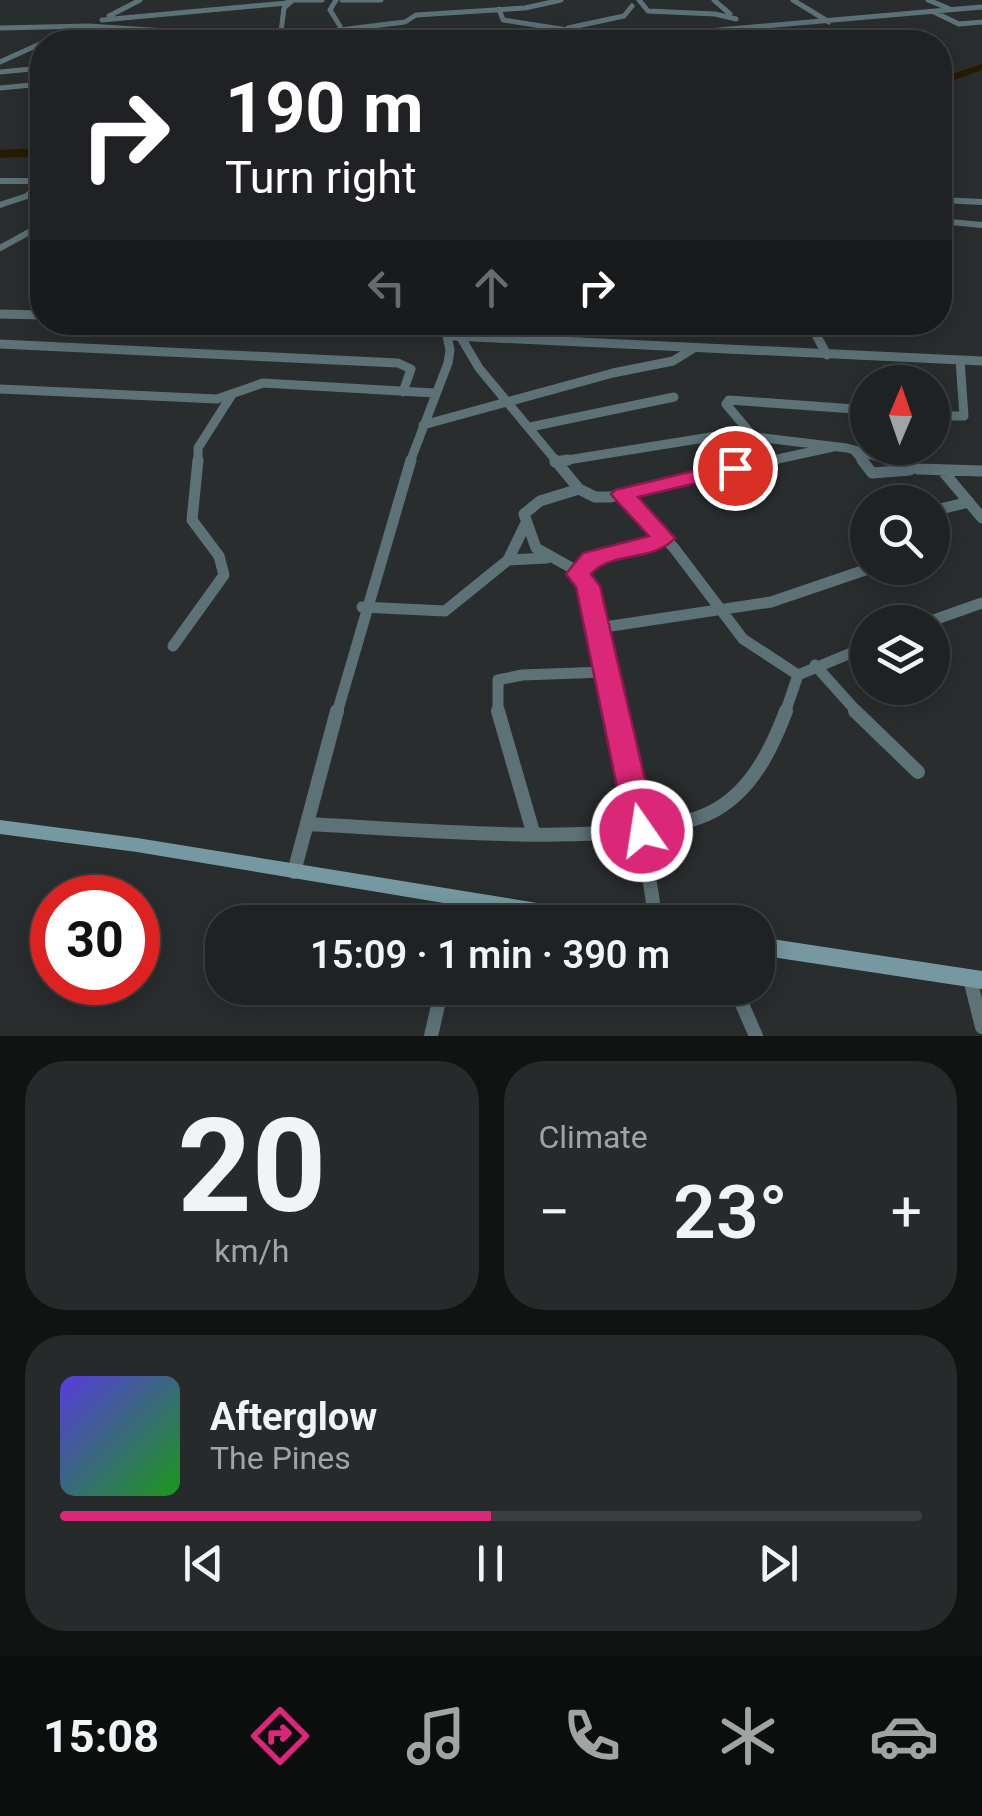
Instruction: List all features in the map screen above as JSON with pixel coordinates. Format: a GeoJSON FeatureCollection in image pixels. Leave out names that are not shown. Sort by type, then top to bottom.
{"type":"FeatureCollection","features":[{"type":"Feature","properties":{"kind":"street"},"geometry":{"type":"LineString","coordinates":[[79,30],[140,0]]}},
{"type":"Feature","properties":{"kind":"street"},"geometry":{"type":"LineString","coordinates":[[102,20],[322,0]]}},
{"type":"Feature","properties":{"kind":"street"},"geometry":{"type":"LineString","coordinates":[[340,28],[330,10],[340,0],[381,0]]}},
{"type":"Feature","properties":{"kind":"street"},"geometry":{"type":"LineString","coordinates":[[329,30],[405,22],[416,14],[499,10],[561,0]]}},
{"type":"Feature","properties":{"kind":"street"},"geometry":{"type":"LineString","coordinates":[[640,0],[648,10],[736,19]]}},
{"type":"Feature","properties":{"kind":"street"},"geometry":{"type":"LineString","coordinates":[[714,0],[747,30],[982,7]]}},
{"type":"Feature","properties":{"kind":"street"},"geometry":{"type":"LineString","coordinates":[[793,0],[830,22]]}},
{"type":"Feature","properties":{"kind":"street"},"geometry":{"type":"LineString","coordinates":[[928,0],[951,10]]}},
{"type":"Feature","properties":{"kind":"street"},"geometry":{"type":"LineString","coordinates":[[281,30],[287,1]]}},
{"type":"Feature","properties":{"kind":"street"},"geometry":{"type":"LineString","coordinates":[[499,10],[500,17],[510,22],[568,29],[624,16],[632,6]]}},
{"type":"Feature","properties":{"kind":"street"},"geometry":{"type":"LineString","coordinates":[[933,12],[957,24],[982,22]]}},
{"type":"Feature","properties":{"kind":"street"},"geometry":{"type":"LineString","coordinates":[[563,20],[568,29]]}},
{"type":"Feature","properties":{"kind":"street"},"geometry":{"type":"LineString","coordinates":[[0,28],[88,26],[104,30]]}},
{"type":"Feature","properties":{"kind":"street"},"geometry":{"type":"LineString","coordinates":[[100,29],[116,30]]}},
{"type":"Feature","properties":{"kind":"street"},"geometry":{"type":"LineString","coordinates":[[0,62],[30,49]]}},
{"type":"Feature","properties":{"kind":"street"},"geometry":{"type":"LineString","coordinates":[[0,72],[30,69]]}},
{"type":"Feature","properties":{"kind":"street"},"geometry":{"type":"LineString","coordinates":[[0,88],[30,85]]}},
{"type":"Feature","properties":{"kind":"street"},"geometry":{"type":"LineString","coordinates":[[0,181],[30,183]]}},
{"type":"Feature","properties":{"kind":"street"},"geometry":{"type":"LineString","coordinates":[[0,204],[30,193]]}},
{"type":"Feature","properties":{"kind":"street"},"geometry":{"type":"LineString","coordinates":[[952,201],[982,202]]}},
{"type":"Feature","properties":{"kind":"street"},"geometry":{"type":"LineString","coordinates":[[952,222],[982,225]]}},
{"type":"Feature","properties":{"kind":"street"},"geometry":{"type":"LineString","coordinates":[[0,248],[30,232]]}},
{"type":"Feature","properties":{"kind":"street"},"geometry":{"type":"LineString","coordinates":[[0,314],[28,315]]}},
{"type":"Feature","properties":{"kind":"street"},"geometry":{"type":"LineString","coordinates":[[294,872],[362,606],[422,425],[448,363],[450,335]]}},
{"type":"Feature","properties":{"kind":"street"},"geometry":{"type":"LineString","coordinates":[[454,335],[578,489],[594,497],[832,447]]}},
{"type":"Feature","properties":{"kind":"street"},"geometry":{"type":"LineString","coordinates":[[496,335],[982,361]]}},
{"type":"Feature","properties":{"kind":"street"},"geometry":{"type":"LineString","coordinates":[[543,340],[544,335]]}},
{"type":"Feature","properties":{"kind":"street"},"geometry":{"type":"LineString","coordinates":[[817,335],[828,354]]}},
{"type":"Feature","properties":{"kind":"street"},"geometry":{"type":"LineString","coordinates":[[0,344],[398,363],[411,369],[403,392]]}},
{"type":"Feature","properties":{"kind":"street"},"geometry":{"type":"LineString","coordinates":[[422,425],[612,373],[672,361],[695,347]]}},
{"type":"Feature","properties":{"kind":"street"},"geometry":{"type":"LineString","coordinates":[[950,416],[964,416],[960,360]]}},
{"type":"Feature","properties":{"kind":"street"},"geometry":{"type":"LineString","coordinates":[[0,389],[167,398],[231,396],[262,383],[434,393]]}},
{"type":"Feature","properties":{"kind":"street"},"geometry":{"type":"LineString","coordinates":[[173,646],[224,574],[216,547],[192,521],[190,509],[201,468],[198,448],[231,396]]}},
{"type":"Feature","properties":{"kind":"street"},"geometry":{"type":"LineString","coordinates":[[530,426],[674,397]]}},
{"type":"Feature","properties":{"kind":"street"},"geometry":{"type":"LineString","coordinates":[[772,459],[726,404],[729,400],[850,409]]}},
{"type":"Feature","properties":{"kind":"street"},"geometry":{"type":"LineString","coordinates":[[555,462],[752,434],[853,450],[872,473],[884,475],[918,469],[982,470]]}},
{"type":"Feature","properties":{"kind":"street"},"geometry":{"type":"LineString","coordinates":[[942,470],[982,518]]}},
{"type":"Feature","properties":{"kind":"street"},"geometry":{"type":"LineString","coordinates":[[578,489],[540,500],[524,514],[536,548],[557,558],[588,586],[642,831],[653,905]]}},
{"type":"Feature","properties":{"kind":"street"},"geometry":{"type":"LineString","coordinates":[[622,494],[663,538],[756,654],[798,675]]}},
{"type":"Feature","properties":{"kind":"street"},"geometry":{"type":"LineString","coordinates":[[950,507],[969,502]]}},
{"type":"Feature","properties":{"kind":"street"},"geometry":{"type":"LineString","coordinates":[[362,606],[445,611],[508,560],[526,523]]}},
{"type":"Feature","properties":{"kind":"street"},"geometry":{"type":"LineString","coordinates":[[578,574],[592,558],[646,548],[663,538]]}},
{"type":"Feature","properties":{"kind":"street"},"geometry":{"type":"LineString","coordinates":[[508,560],[557,558]]}},
{"type":"Feature","properties":{"kind":"street"},"geometry":{"type":"LineString","coordinates":[[598,628],[723,614],[795,598],[850,576]]}},
{"type":"Feature","properties":{"kind":"street"},"geometry":{"type":"LineString","coordinates":[[950,614],[982,603]]}},
{"type":"Feature","properties":{"kind":"street"},"geometry":{"type":"LineString","coordinates":[[307,824],[532,832],[642,831],[684,824],[713,812],[736,795],[760,764],[783,720],[798,675],[850,653]]}},
{"type":"Feature","properties":{"kind":"street"},"geometry":{"type":"LineString","coordinates":[[815,666],[918,772]]}},
{"type":"Feature","properties":{"kind":"street"},"geometry":{"type":"LineString","coordinates":[[532,832],[519,780],[500,730],[494,694],[498,680],[522,675],[605,672]]}},
{"type":"Feature","properties":{"kind":"street"},"geometry":{"type":"LineString","coordinates":[[0,827],[494,905]]}},
{"type":"Feature","properties":{"kind":"street"},"geometry":{"type":"LineString","coordinates":[[461,905],[462,900]]}},
{"type":"Feature","properties":{"kind":"street"},"geometry":{"type":"LineString","coordinates":[[775,949],[976,980],[982,1027]]}},
{"type":"Feature","properties":{"kind":"street"},"geometry":{"type":"LineString","coordinates":[[431,1036],[438,1005]]}},
{"type":"Feature","properties":{"kind":"street"},"geometry":{"type":"LineString","coordinates":[[742,1005],[756,1036]]}},
{"type":"Feature","properties":{"kind":"waterway"},"geometry":{"type":"LineString","coordinates":[[952,78],[982,67]]}},
{"type":"Feature","properties":{"kind":"waterway"},"geometry":{"type":"LineString","coordinates":[[0,154],[30,153]]}},
{"type":"Feature","properties":{"kind":"route"},"geometry":{"type":"LineString","coordinates":[[642,831],[588,586],[578,574],[592,558],[606,552],[646,548],[663,538],[622,494],[735,468]]}}]}
